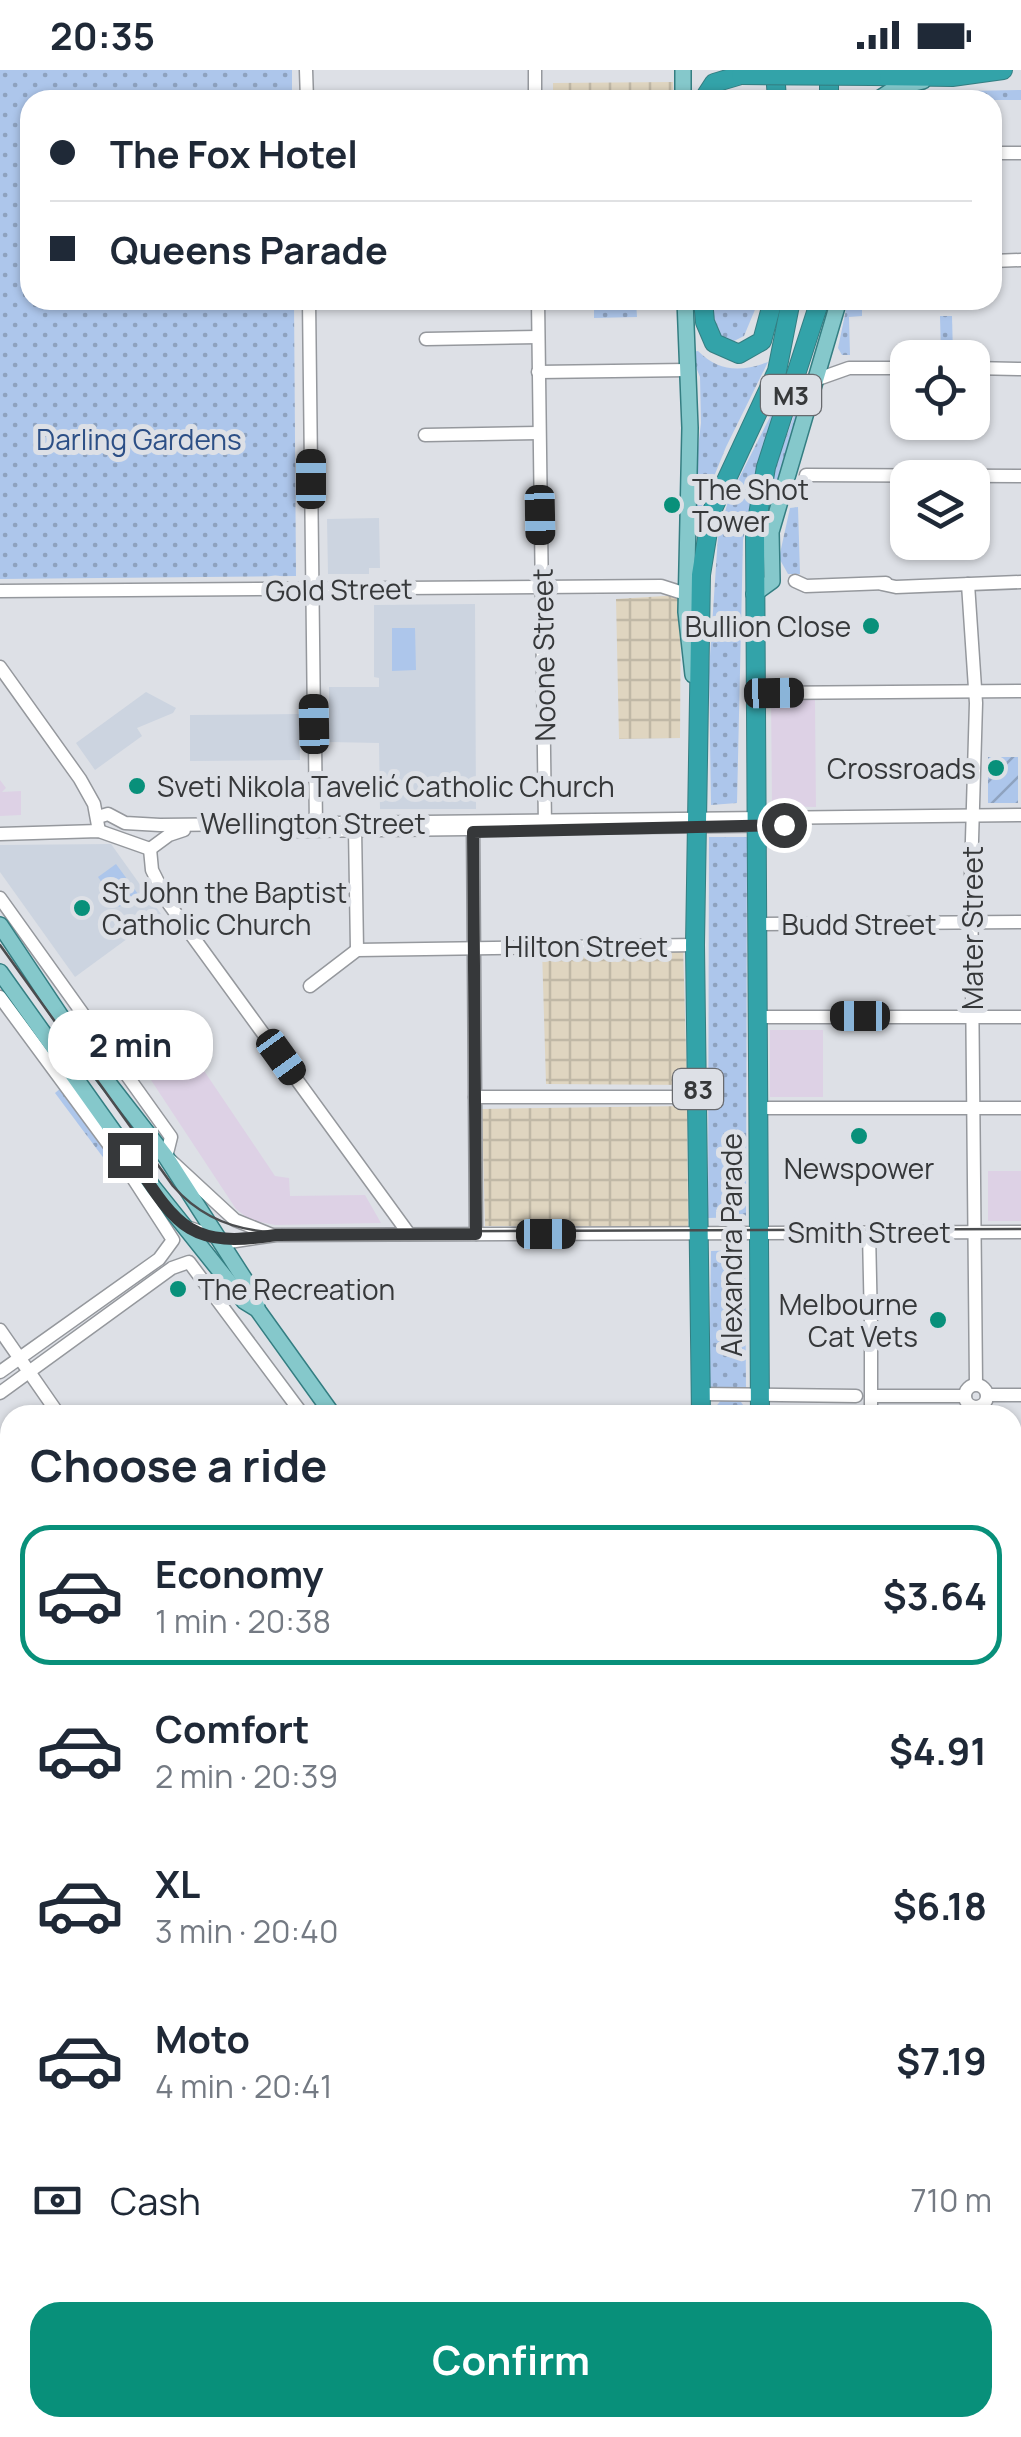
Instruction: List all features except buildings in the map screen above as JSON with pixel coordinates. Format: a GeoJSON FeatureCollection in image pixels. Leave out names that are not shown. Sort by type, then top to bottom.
{"type":"FeatureCollection","features":[{"type":"Feature","properties":{"kind":"highway"},"geometry":{"type":"LineString","coordinates":[[710,90],[723,78],[741,75],[940,77],[1004,70]]}},
{"type":"Feature","properties":{"kind":"highway"},"geometry":{"type":"LineString","coordinates":[[705,310],[711,338],[735,354],[752,350],[762,341],[770,310]]}},
{"type":"Feature","properties":{"kind":"highway","name":"M3"},"geometry":{"type":"LineString","coordinates":[[693,599],[711,513],[777,371],[789,310]]}},
{"type":"Feature","properties":{"kind":"highway","name":"Alexandra Parade"},"geometry":{"type":"LineString","coordinates":[[760,1405],[754,571],[766,467],[817,310]]}},
{"type":"Feature","properties":{"kind":"highway","name":"Alexandra Parade"},"geometry":{"type":"LineString","coordinates":[[693,599],[698,701],[701,1405]]}},
{"type":"Feature","properties":{"kind":"main road"},"geometry":{"type":"LineString","coordinates":[[893,90],[940,77]]}},
{"type":"Feature","properties":{"kind":"main road","name":"Alexandra Parade"},"geometry":{"type":"LineString","coordinates":[[685,310],[687,572],[693,599]]}},
{"type":"Feature","properties":{"kind":"main road"},"geometry":{"type":"LineString","coordinates":[[754,594],[772,578],[772,532],[837,310]]}},
{"type":"Feature","properties":{"kind":"main road"},"geometry":{"type":"LineString","coordinates":[[0,925],[69,1030],[167,1158],[215,1239],[256,1297],[257,1309]]}},
{"type":"Feature","properties":{"kind":"main road"},"geometry":{"type":"LineString","coordinates":[[0,972],[182,1224],[244,1301],[257,1309],[326,1405]]}},
{"type":"Feature","properties":{"kind":"street"},"geometry":{"type":"LineString","coordinates":[[309,310],[314,724]]}},
{"type":"Feature","properties":{"kind":"street","name":"Noone Street"},"geometry":{"type":"LineString","coordinates":[[538,310],[545,826]]}},
{"type":"Feature","properties":{"kind":"street"},"geometry":{"type":"LineString","coordinates":[[426,340],[538,337]]}},
{"type":"Feature","properties":{"kind":"street"},"geometry":{"type":"LineString","coordinates":[[827,350],[849,368]]}},
{"type":"Feature","properties":{"kind":"street"},"geometry":{"type":"LineString","coordinates":[[818,379],[849,368],[890,368]]}},
{"type":"Feature","properties":{"kind":"street"},"geometry":{"type":"LineString","coordinates":[[990,368],[1021,369]]}},
{"type":"Feature","properties":{"kind":"street"},"geometry":{"type":"LineString","coordinates":[[538,372],[688,370]]}},
{"type":"Feature","properties":{"kind":"street"},"geometry":{"type":"LineString","coordinates":[[425,435],[539,434]]}},
{"type":"Feature","properties":{"kind":"street"},"geometry":{"type":"LineString","coordinates":[[806,475],[1021,476]]}},
{"type":"Feature","properties":{"kind":"street","name":"Gold Street"},"geometry":{"type":"LineString","coordinates":[[660,586],[687,572]]}},
{"type":"Feature","properties":{"kind":"street"},"geometry":{"type":"LineString","coordinates":[[772,578],[821,584],[1021,584]]}},
{"type":"Feature","properties":{"kind":"street","name":"Mater Street"},"geometry":{"type":"LineString","coordinates":[[972,584],[976,691],[972,923],[976,1384]]}},
{"type":"Feature","properties":{"kind":"street","name":"Gold Street"},"geometry":{"type":"LineString","coordinates":[[0,591],[660,586],[693,599]]}},
{"type":"Feature","properties":{"kind":"street","name":"Gold Street"},"geometry":{"type":"LineString","coordinates":[[0,598],[17,593]]}},
{"type":"Feature","properties":{"kind":"street"},"geometry":{"type":"LineString","coordinates":[[0,668],[80,779],[113,816],[98,822],[0,831]]}},
{"type":"Feature","properties":{"kind":"street"},"geometry":{"type":"LineString","coordinates":[[754,694],[1021,692]]}},
{"type":"Feature","properties":{"kind":"street"},"geometry":{"type":"LineString","coordinates":[[315,741],[316,827]]}},
{"type":"Feature","properties":{"kind":"street"},"geometry":{"type":"LineString","coordinates":[[80,779],[98,822],[132,844],[153,846]]}},
{"type":"Feature","properties":{"kind":"street","name":"Wellington Street"},"geometry":{"type":"LineString","coordinates":[[113,816],[145,825],[316,827],[1021,819]]}},
{"type":"Feature","properties":{"kind":"street"},"geometry":{"type":"LineString","coordinates":[[145,825],[155,830],[152,870],[169,904]]}},
{"type":"Feature","properties":{"kind":"street","name":"Wellington Street"},"geometry":{"type":"LineString","coordinates":[[153,846],[184,830],[316,827]]}},
{"type":"Feature","properties":{"kind":"street"},"geometry":{"type":"LineString","coordinates":[[310,986],[357,950],[355,827]]}},
{"type":"Feature","properties":{"kind":"street"},"geometry":{"type":"LineString","coordinates":[[473,827],[476,1234]]}},
{"type":"Feature","properties":{"kind":"street"},"geometry":{"type":"LineString","coordinates":[[132,844],[150,880],[409,1234]]}},
{"type":"Feature","properties":{"kind":"street"},"geometry":{"type":"LineString","coordinates":[[0,898],[172,1137],[167,1158],[238,1222],[276,1235]]}},
{"type":"Feature","properties":{"kind":"street","name":"Budd Street"},"geometry":{"type":"LineString","coordinates":[[756,924],[1021,922]]}},
{"type":"Feature","properties":{"kind":"street","name":"Hilton Street"},"geometry":{"type":"LineString","coordinates":[[357,950],[696,945]]}},
{"type":"Feature","properties":{"kind":"street"},"geometry":{"type":"LineString","coordinates":[[0,997],[172,1236],[173,1243],[101,1302],[0,1372]]}},
{"type":"Feature","properties":{"kind":"street"},"geometry":{"type":"LineString","coordinates":[[757,1016],[1021,1016]]}},
{"type":"Feature","properties":{"kind":"street"},"geometry":{"type":"LineString","coordinates":[[475,1097],[698,1096]]}},
{"type":"Feature","properties":{"kind":"street"},"geometry":{"type":"LineString","coordinates":[[758,1108],[1021,1108]]}},
{"type":"Feature","properties":{"kind":"street","name":"Smith Street"},"geometry":{"type":"LineString","coordinates":[[182,1224],[215,1239],[252,1241],[276,1235],[1021,1232]]}},
{"type":"Feature","properties":{"kind":"street"},"geometry":{"type":"LineString","coordinates":[[867,1405],[864,1396],[871,1328],[869,1232]]}},
{"type":"Feature","properties":{"kind":"street"},"geometry":{"type":"LineString","coordinates":[[164,1254],[174,1267]]}},
{"type":"Feature","properties":{"kind":"street"},"geometry":{"type":"LineString","coordinates":[[0,1392],[174,1267],[189,1262],[295,1405]]}},
{"type":"Feature","properties":{"kind":"street"},"geometry":{"type":"LineString","coordinates":[[101,1302],[110,1315]]}},
{"type":"Feature","properties":{"kind":"street"},"geometry":{"type":"LineString","coordinates":[[0,1330],[53,1405]]}},
{"type":"Feature","properties":{"kind":"street"},"geometry":{"type":"LineString","coordinates":[[700,1394],[965,1396],[976,1384],[987,1395],[1021,1395]]}},
{"type":"Feature","properties":{"kind":"street"},"geometry":{"type":"LineString","coordinates":[[980,1405],[987,1395]]}},
{"type":"Feature","properties":{"kind":"street"},"geometry":{"type":"LineString","coordinates":[[965,1396],[972,1405]]}},
{"type":"Feature","properties":{"kind":"shaded area"},"geometry":{"type":"Polygon","coordinates":[[[673,82],[673,90],[553,90],[553,83],[673,82]]]}},
{"type":"Feature","properties":{"kind":"shaded area"},"geometry":{"type":"Polygon","coordinates":[[[379,518],[380,568],[369,568],[369,574],[328,574],[327,519],[379,518]]]}},
{"type":"Feature","properties":{"kind":"shaded area"},"geometry":{"type":"Polygon","coordinates":[[[681,595],[680,738],[619,739],[616,599],[681,595]]]}},
{"type":"Feature","properties":{"kind":"shaded area"},"geometry":{"type":"Polygon","coordinates":[[[475,604],[476,809],[380,809],[379,743],[329,742],[329,687],[379,687],[379,678],[374,677],[374,605],[475,604]]]}},
{"type":"Feature","properties":{"kind":"shaded area"},"geometry":{"type":"Polygon","coordinates":[[[146,692],[176,708],[173,713],[137,728],[142,736],[95,770],[76,743],[146,692]]]}},
{"type":"Feature","properties":{"kind":"shaded area"},"geometry":{"type":"Polygon","coordinates":[[[771,699],[815,699],[816,807],[772,806],[771,699]]]}},
{"type":"Feature","properties":{"kind":"shaded area"},"geometry":{"type":"Polygon","coordinates":[[[299,714],[300,760],[190,761],[190,715],[299,714]]]}},
{"type":"Feature","properties":{"kind":"shaded area"},"geometry":{"type":"Polygon","coordinates":[[[0,780],[6,788],[2,792],[21,791],[21,815],[0,816],[0,780]]]}},
{"type":"Feature","properties":{"kind":"shaded area"},"geometry":{"type":"Polygon","coordinates":[[[111,844],[161,914],[75,977],[0,872],[0,845],[111,844]]]}},
{"type":"Feature","properties":{"kind":"shaded area"},"geometry":{"type":"Polygon","coordinates":[[[683,945],[687,1085],[546,1084],[542,949],[683,945]]]}},
{"type":"Feature","properties":{"kind":"shaded area"},"geometry":{"type":"Polygon","coordinates":[[[770,1030],[823,1030],[823,1097],[770,1097],[770,1030]]]}},
{"type":"Feature","properties":{"kind":"shaded area"},"geometry":{"type":"Polygon","coordinates":[[[188,1047],[275,1176],[289,1178],[290,1196],[365,1195],[381,1223],[275,1225],[250,1220],[236,1209],[147,1074],[188,1047]]]}},
{"type":"Feature","properties":{"kind":"shaded area"},"geometry":{"type":"Polygon","coordinates":[[[687,1106],[688,1226],[485,1226],[482,1109],[687,1106]]]}},
{"type":"Feature","properties":{"kind":"shaded area"},"geometry":{"type":"Polygon","coordinates":[[[988,1171],[1021,1171],[1021,1221],[988,1221],[988,1171]]]}},
{"type":"Feature","properties":{"kind":"green space","name":"Darling Gardens"},"geometry":{"type":"Polygon","coordinates":[[[0,70],[292,70],[292,90],[20,90],[20,310],[294,310],[296,576],[0,579],[0,70]]]}},
{"type":"Feature","properties":{"kind":"green space"},"geometry":{"type":"Polygon","coordinates":[[[1002,90],[1021,90],[1021,100],[1002,100],[1002,90]]]}},
{"type":"Feature","properties":{"kind":"green space"},"geometry":{"type":"Polygon","coordinates":[[[594,310],[637,310],[637,317],[594,318],[594,310]]]}},
{"type":"Feature","properties":{"kind":"green space"},"geometry":{"type":"Polygon","coordinates":[[[712,310],[755,310],[744,336],[734,341],[721,337],[712,310]]]}},
{"type":"Feature","properties":{"kind":"green space"},"geometry":{"type":"Polygon","coordinates":[[[827,310],[832,310],[764,584],[764,525],[774,470],[827,310]]]}},
{"type":"Feature","properties":{"kind":"green space"},"geometry":{"type":"Polygon","coordinates":[[[846,310],[862,310],[862,316],[849,317],[850,355],[842,355],[838,348],[846,310]]]}},
{"type":"Feature","properties":{"kind":"green space"},"geometry":{"type":"Polygon","coordinates":[[[940,316],[952,316],[953,340],[941,340],[940,316]]]}},
{"type":"Feature","properties":{"kind":"green space"},"geometry":{"type":"Polygon","coordinates":[[[698,351],[714,363],[731,368],[768,362],[700,511],[690,513],[701,423],[700,377],[690,352],[698,351]]]}},
{"type":"Feature","properties":{"kind":"green space"},"geometry":{"type":"Polygon","coordinates":[[[774,409],[743,540],[737,803],[711,805],[709,671],[718,536],[729,498],[774,409]]]}},
{"type":"Feature","properties":{"kind":"green space"},"geometry":{"type":"Polygon","coordinates":[[[798,507],[800,574],[788,574],[779,558],[790,508],[798,507]]]}},
{"type":"Feature","properties":{"kind":"green space"},"geometry":{"type":"Polygon","coordinates":[[[392,628],[415,628],[416,670],[392,671],[392,628]]]}},
{"type":"Feature","properties":{"kind":"green space"},"geometry":{"type":"Polygon","coordinates":[[[988,757],[1018,757],[1018,803],[988,803],[988,757]]]}},
{"type":"Feature","properties":{"kind":"green space"},"geometry":{"type":"Polygon","coordinates":[[[709,837],[747,837],[746,1217],[708,1218],[709,837]]]}},
{"type":"Feature","properties":{"kind":"green space"},"geometry":{"type":"Polygon","coordinates":[[[116,864],[138,894],[119,907],[98,877],[116,864]]]}},
{"type":"Feature","properties":{"kind":"green space"},"geometry":{"type":"Polygon","coordinates":[[[61,1088],[120,1168],[114,1172],[55,1093],[61,1088]]]}},
{"type":"Feature","properties":{"kind":"green space"},"geometry":{"type":"Polygon","coordinates":[[[745,1250],[746,1388],[709,1388],[711,1251],[745,1250]]]}},
{"type":"Feature","properties":{"kind":"green space"},"geometry":{"type":"Polygon","coordinates":[[[721,1400],[743,1405],[717,1405],[721,1400]]]}},
{"type":"Feature","properties":{"kind":"tram line"},"geometry":{"type":"LineString","coordinates":[[0,945],[173,1186],[205,1213],[244,1228],[272,1232],[1021,1229]]}},
{"type":"Feature","properties":{"kind":"place","name":"The Shot Tower"},"geometry":{"type":"Point","coordinates":[672,505]}},
{"type":"Feature","properties":{"kind":"place","name":"Bullion Close"},"geometry":{"type":"Point","coordinates":[871,626]}},
{"type":"Feature","properties":{"kind":"place","name":"Crossroads"},"geometry":{"type":"Point","coordinates":[996,768]}},
{"type":"Feature","properties":{"kind":"place","name":"Sveti Nikola Tavelić Catholic Church"},"geometry":{"type":"Point","coordinates":[137,786]}},
{"type":"Feature","properties":{"kind":"place","name":"St John the Baptist Catholic Church"},"geometry":{"type":"Point","coordinates":[82,908]}},
{"type":"Feature","properties":{"kind":"place","name":"Newspower"},"geometry":{"type":"Point","coordinates":[859,1136]}},
{"type":"Feature","properties":{"kind":"place","name":"The Recreation"},"geometry":{"type":"Point","coordinates":[178,1289]}},
{"type":"Feature","properties":{"kind":"place","name":"Melbourne Cat Vets"},"geometry":{"type":"Point","coordinates":[938,1320]}},
{"type":"Feature","properties":{"kind":"route"},"geometry":{"type":"LineString","coordinates":[[130,1155],[182,1224],[220,1240],[252,1241],[276,1235],[476,1234],[473,832],[784,825]]}}]}
